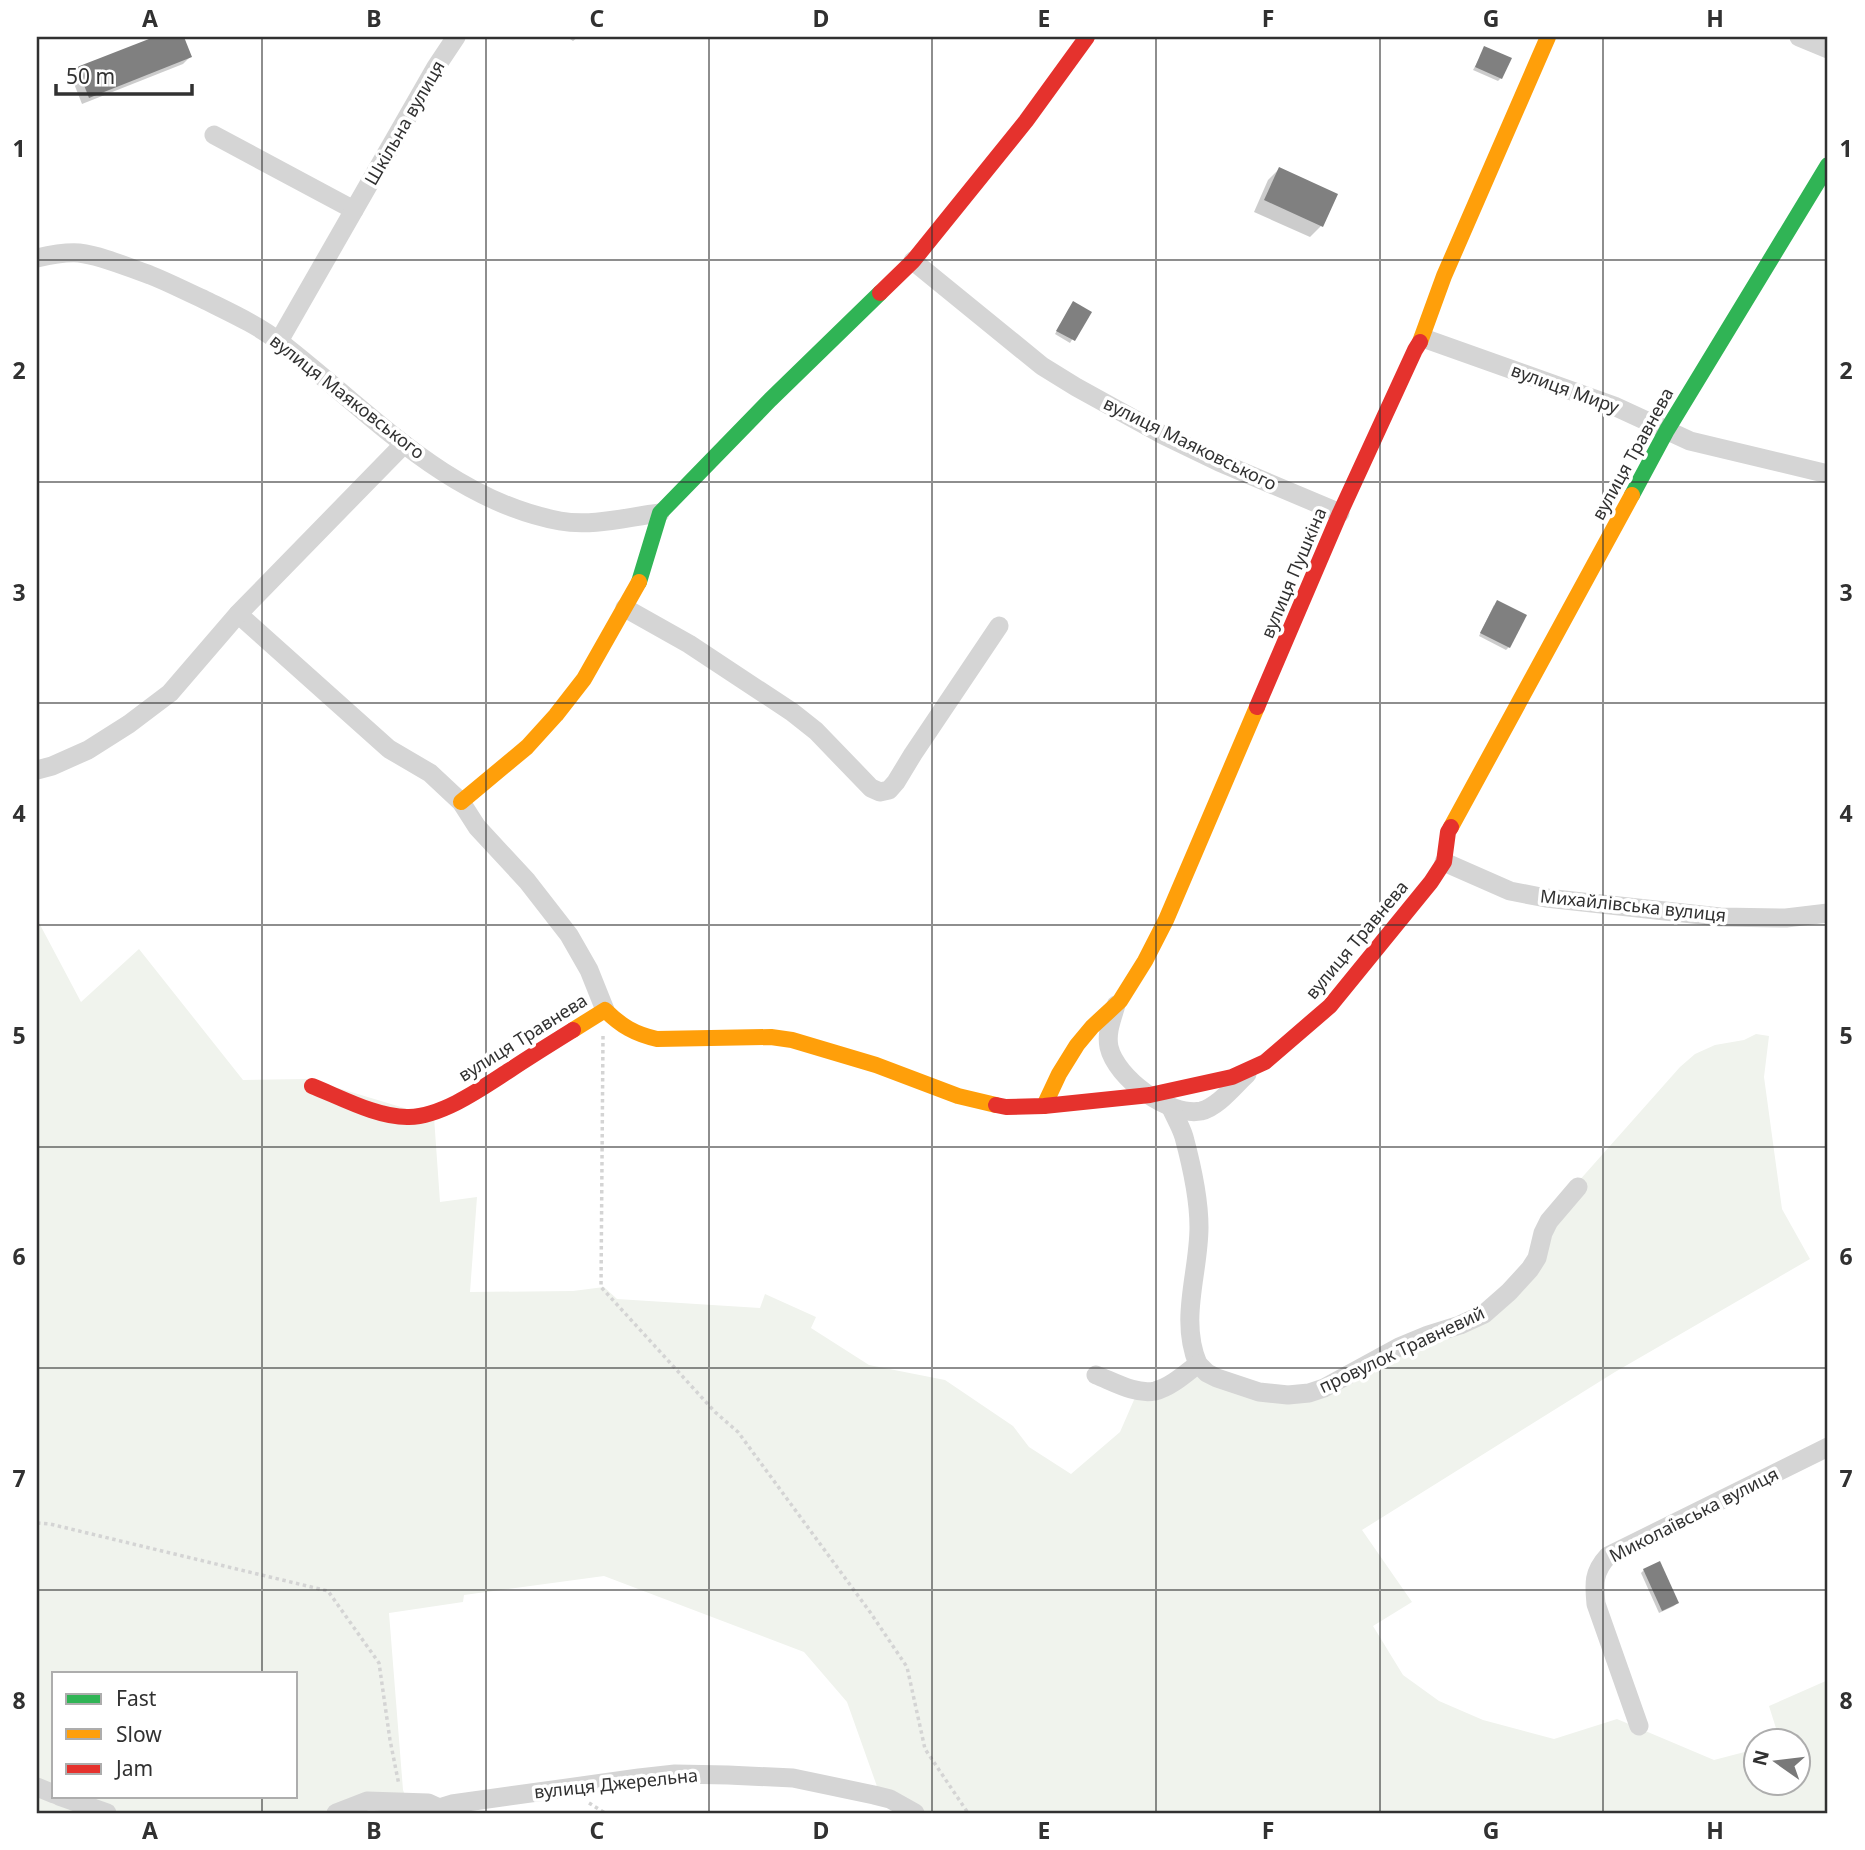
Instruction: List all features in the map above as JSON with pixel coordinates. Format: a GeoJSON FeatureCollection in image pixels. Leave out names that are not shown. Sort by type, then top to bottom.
{"type":"FeatureCollection","features":[{"type":"Feature","properties":{"kind":"street","name":"Шкільна вулиця"},"geometry":{"type":"LineString","coordinates":[[279,341],[436,67],[456,37]]}},
{"type":"Feature","properties":{"kind":"street"},"geometry":{"type":"LineString","coordinates":[[461,802],[527,747],[584,679],[639,582],[660,513],[770,400],[913,261],[1026,121],[1087,37]]}},
{"type":"Feature","properties":{"kind":"street","name":"вулиця Пушкіна"},"geometry":{"type":"LineString","coordinates":[[1044,1106],[1076,1046],[1091,1027],[1116,1005],[1139,971],[1166,920],[1340,513],[1423,338],[1444,276],[1548,37]]}},
{"type":"Feature","properties":{"kind":"street"},"geometry":{"type":"LineString","coordinates":[[1799,37],[1828,49]]}},
{"type":"Feature","properties":{"kind":"street"},"geometry":{"type":"LineString","coordinates":[[214,135],[354,210]]}},
{"type":"Feature","properties":{"kind":"street","name":"вулиця Травнева"},"geometry":{"type":"LineString","coordinates":[[312,1086],[389,1114],[422,1116],[444,1108],[485,1085],[605,1010],[622,1027],[643,1036],[657,1039],[771,1037],[792,1040],[876,1065],[958,1096],[1006,1107],[1044,1106],[1150,1095],[1233,1077],[1265,1062],[1330,1006],[1444,862],[1448,832],[1667,430],[1828,165]]}},
{"type":"Feature","properties":{"kind":"street","name":"вулиця Маяковського"},"geometry":{"type":"LineString","coordinates":[[37,258],[78,253],[114,262],[162,280],[233,314],[279,341],[404,444],[446,474],[505,505],[558,521],[577,523],[660,513]]}},
{"type":"Feature","properties":{"kind":"street","name":"вулиця Маяковського"},"geometry":{"type":"LineString","coordinates":[[913,261],[1042,366],[1076,387],[1174,441],[1340,513]]}},
{"type":"Feature","properties":{"kind":"street","name":"вулиця Миру"},"geometry":{"type":"LineString","coordinates":[[1423,338],[1614,406],[1690,441],[1828,474]]}},
{"type":"Feature","properties":{"kind":"street"},"geometry":{"type":"LineString","coordinates":[[37,770],[88,750],[170,693],[239,614],[404,444]]}},
{"type":"Feature","properties":{"kind":"street"},"geometry":{"type":"LineString","coordinates":[[625,608],[689,644],[793,712],[816,731],[872,788],[880,792],[889,790],[896,782],[999,626]]}},
{"type":"Feature","properties":{"kind":"street"},"geometry":{"type":"LineString","coordinates":[[239,614],[389,749],[430,773],[461,802],[477,827],[527,881],[569,935],[589,970],[605,1010]]}},
{"type":"Feature","properties":{"kind":"street","name":"Михайлівська вулиця"},"geometry":{"type":"LineString","coordinates":[[1444,862],[1510,891],[1546,898],[1720,917],[1786,918],[1828,913]]}},
{"type":"Feature","properties":{"kind":"street"},"geometry":{"type":"LineString","coordinates":[[1116,1005],[1108,1035],[1110,1050],[1117,1066],[1129,1080],[1171,1108],[1200,1111],[1213,1105],[1253,1069]]}},
{"type":"Feature","properties":{"kind":"street"},"geometry":{"type":"LineString","coordinates":[[1096,1375],[1135,1390],[1156,1391],[1198,1364],[1189,1331],[1199,1226],[1197,1202],[1183,1135],[1171,1108]]}},
{"type":"Feature","properties":{"kind":"street","name":"провулок Травневий"},"geometry":{"type":"LineString","coordinates":[[1198,1364],[1217,1378],[1259,1392],[1288,1395],[1309,1393],[1324,1388],[1399,1347],[1484,1314],[1510,1292],[1530,1269],[1537,1258],[1549,1221],[1578,1187]]}},
{"type":"Feature","properties":{"kind":"street","name":"Миколаївська вулиця"},"geometry":{"type":"LineString","coordinates":[[1639,1726],[1596,1604],[1596,1576],[1600,1564],[1608,1556],[1828,1447]]}},
{"type":"Feature","properties":{"kind":"street","name":"вулиця Джерельна"},"geometry":{"type":"LineString","coordinates":[[336,1813],[368,1801],[428,1803],[440,1810],[452,1804],[675,1774],[793,1778],[890,1799],[915,1813]]}},
{"type":"Feature","properties":{"kind":"street"},"geometry":{"type":"LineString","coordinates":[[64,1798],[107,1813]]}},
{"type":"Feature","properties":{"kind":"path"},"geometry":{"type":"LineString","coordinates":[[605,1010],[601,1287],[715,1412],[738,1432],[870,1612],[908,1667],[925,1749],[968,1813]]}},
{"type":"Feature","properties":{"kind":"path"},"geometry":{"type":"LineString","coordinates":[[37,1523],[328,1591],[379,1663],[402,1801]]}},
{"type":"Feature","properties":{"kind":"shaded area"},"geometry":{"type":"Polygon","coordinates":[[[37,919],[81,1002],[139,949],[243,1080],[308,1079],[434,1117],[440,1202],[477,1197],[470,1292],[573,1291],[604,1287],[617,1299],[760,1308],[765,1294],[816,1317],[811,1328],[869,1365],[945,1380],[1013,1426],[1029,1447],[1071,1474],[1120,1432],[1137,1393],[1210,1371],[1260,1389],[1307,1389],[1459,1323],[1526,1268],[1546,1218],[1680,1067],[1695,1054],[1715,1045],[1744,1040],[1756,1034],[1769,1036],[1764,1077],[1782,1209],[1810,1259],[1615,1372],[1362,1530],[1412,1602],[1373,1626],[1403,1675],[1439,1701],[1483,1720],[1554,1739],[1617,1719],[1714,1760],[1742,1753],[1742,1798],[1812,1798],[1812,1728],[1776,1728],[1769,1706],[1828,1680],[1828,1813],[922,1813],[879,1792],[847,1702],[804,1652],[604,1576],[464,1595],[463,1602],[389,1613],[405,1795],[344,1813],[37,1813],[37,919]]]}},
{"type":"Feature","properties":{"kind":"building"},"geometry":{"type":"Polygon","coordinates":[[[154,37],[184,37],[192,57],[89,98],[77,67],[154,37]]]}},
{"type":"Feature","properties":{"kind":"building"},"geometry":{"type":"Polygon","coordinates":[[[1484,46],[1512,58],[1502,79],[1475,67],[1484,46]]]}},
{"type":"Feature","properties":{"kind":"building"},"geometry":{"type":"Polygon","coordinates":[[[1279,167],[1338,194],[1323,227],[1264,200],[1279,167]]]}},
{"type":"Feature","properties":{"kind":"building"},"geometry":{"type":"Polygon","coordinates":[[[1073,301],[1092,312],[1075,341],[1056,331],[1073,301]]]}},
{"type":"Feature","properties":{"kind":"building"},"geometry":{"type":"Polygon","coordinates":[[[1497,600],[1527,615],[1510,648],[1480,633],[1497,600]]]}},
{"type":"Feature","properties":{"kind":"building"},"geometry":{"type":"Polygon","coordinates":[[[1660,1561],[1679,1603],[1662,1611],[1643,1569],[1660,1561]]]}},
{"type":"Feature","properties":{"kind":"traffic: fast"},"geometry":{"type":"LineString","coordinates":[[1632,495],[1667,430],[1828,165]]}},
{"type":"Feature","properties":{"kind":"traffic: fast"},"geometry":{"type":"LineString","coordinates":[[639,582],[660,513],[770,400],[880,293]]}},
{"type":"Feature","properties":{"kind":"traffic: slow"},"geometry":{"type":"LineString","coordinates":[[1420,342],[1444,276],[1548,37]]}},
{"type":"Feature","properties":{"kind":"traffic: slow"},"geometry":{"type":"LineString","coordinates":[[1451,827],[1632,495]]}},
{"type":"Feature","properties":{"kind":"traffic: slow"},"geometry":{"type":"LineString","coordinates":[[461,802],[527,747],[556,715],[584,679],[639,582]]}},
{"type":"Feature","properties":{"kind":"traffic: slow"},"geometry":{"type":"LineString","coordinates":[[1044,1106],[1077,1045],[1120,1001],[1145,961],[1166,920],[1257,707]]}},
{"type":"Feature","properties":{"kind":"traffic: slow"},"geometry":{"type":"LineString","coordinates":[[573,1030],[605,1010],[629,1029],[657,1039],[771,1037],[792,1040],[876,1065],[958,1096],[996,1105]]}},
{"type":"Feature","properties":{"kind":"traffic: jam"},"geometry":{"type":"LineString","coordinates":[[880,293],[913,261],[1026,121],[1087,37]]}},
{"type":"Feature","properties":{"kind":"traffic: jam"},"geometry":{"type":"LineString","coordinates":[[1257,707],[1340,513],[1420,342]]}},
{"type":"Feature","properties":{"kind":"traffic: jam"},"geometry":{"type":"LineString","coordinates":[[996,1105],[1044,1106],[1150,1095],[1232,1077],[1265,1062],[1330,1006],[1431,882],[1444,862],[1451,827]]}},
{"type":"Feature","properties":{"kind":"traffic: jam"},"geometry":{"type":"LineString","coordinates":[[312,1086],[385,1114],[409,1117],[422,1115],[462,1100],[573,1030]]}}]}
